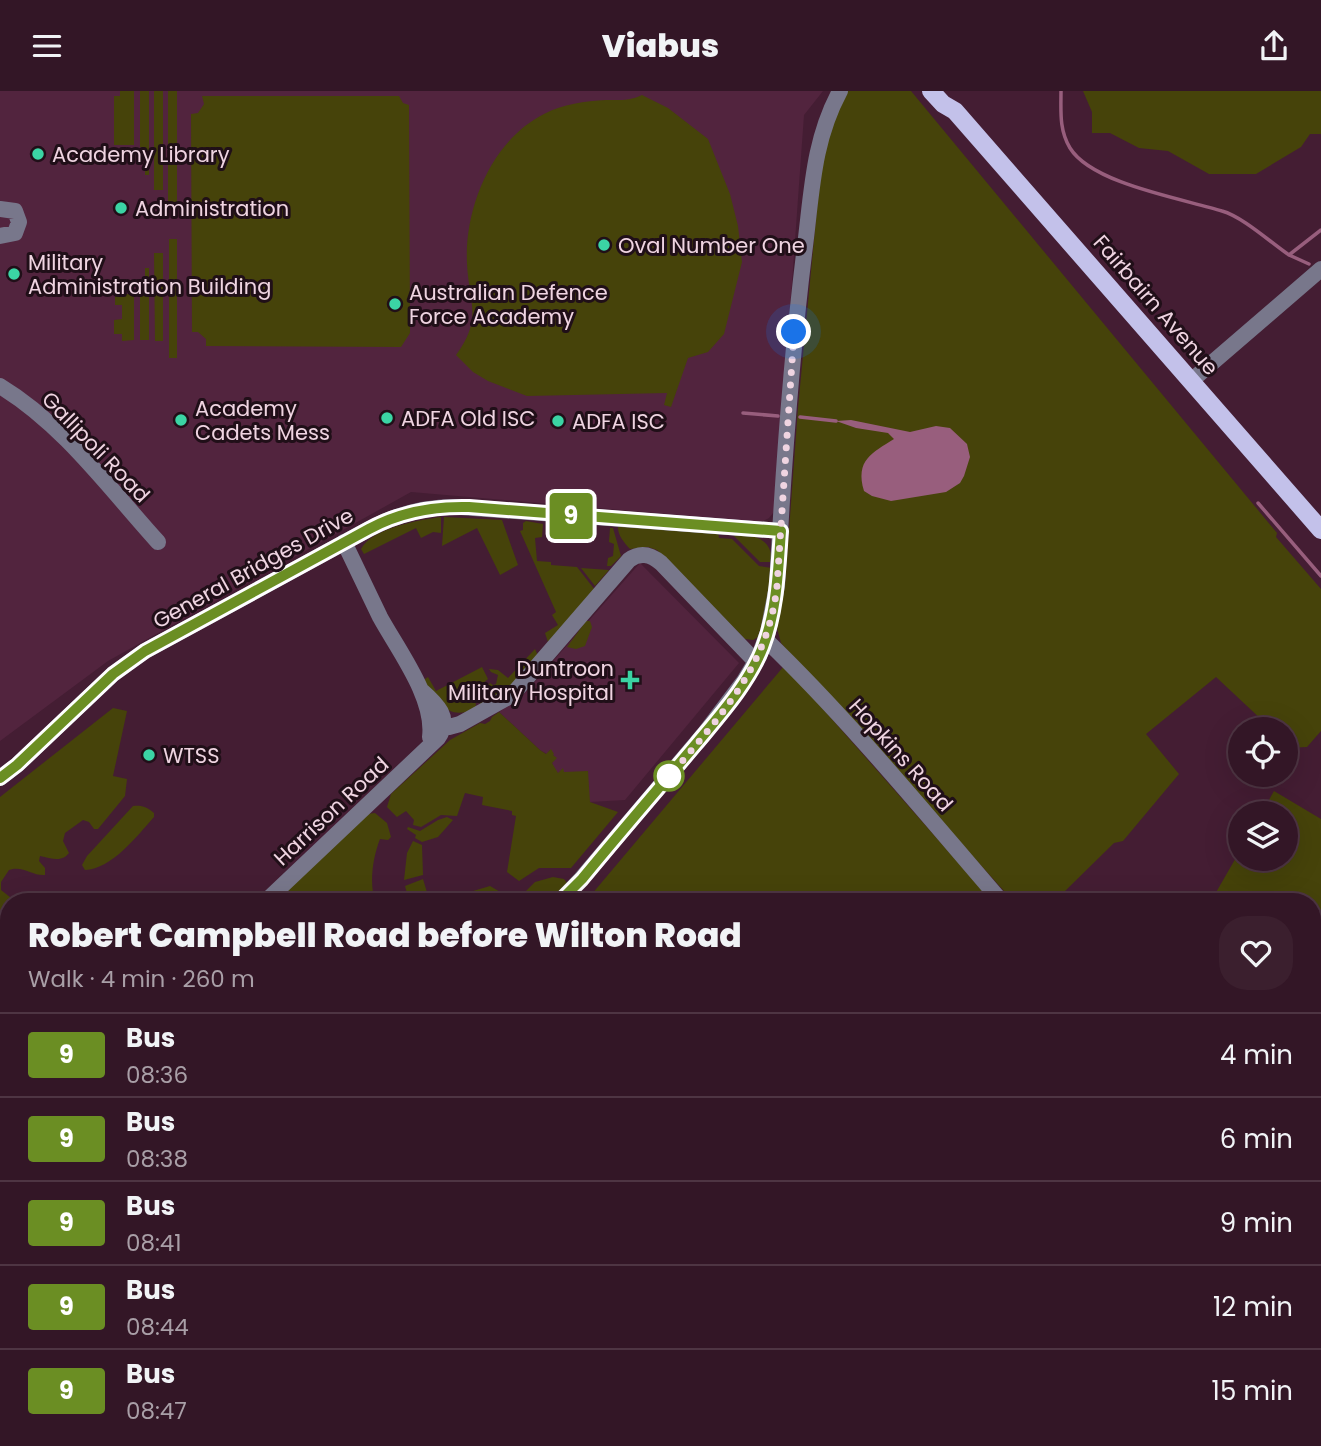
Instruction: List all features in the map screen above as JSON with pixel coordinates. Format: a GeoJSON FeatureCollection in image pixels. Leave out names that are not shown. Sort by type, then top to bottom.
{"type":"FeatureCollection","features":[{"type":"Feature","properties":{"kind":"main road","name":"Fairbairn Avenue"},"geometry":{"type":"LineString","coordinates":[[931,91],[943,104],[955,111],[1321,530]]}},
{"type":"Feature","properties":{"kind":"main road","name":"Fairbairn Avenue"},"geometry":{"type":"LineString","coordinates":[[944,91],[951,99],[955,111]]}},
{"type":"Feature","properties":{"kind":"street"},"geometry":{"type":"LineString","coordinates":[[568,893],[704,734],[739,689],[766,640],[776,597],[794,332],[817,151],[826,117],[840,91]]}},
{"type":"Feature","properties":{"kind":"street"},"geometry":{"type":"LineString","coordinates":[[0,209],[15,211],[19,222],[15,233],[0,236]]}},
{"type":"Feature","properties":{"kind":"street"},"geometry":{"type":"LineString","coordinates":[[1191,381],[1321,269]]}},
{"type":"Feature","properties":{"kind":"street","name":"Gallipoli Road"},"geometry":{"type":"LineString","coordinates":[[0,386],[63,438],[158,542]]}},
{"type":"Feature","properties":{"kind":"street","name":"General Bridges Drive"},"geometry":{"type":"LineString","coordinates":[[0,778],[113,674],[145,651],[344,542],[398,516],[452,507],[781,531]]}},
{"type":"Feature","properties":{"kind":"street"},"geometry":{"type":"LineString","coordinates":[[344,542],[380,617],[421,690],[441,711],[437,727],[460,725],[512,695],[629,560],[638,555],[648,555],[661,563],[756,662]]}},
{"type":"Feature","properties":{"kind":"street","name":"Hopkins Road"},"geometry":{"type":"LineString","coordinates":[[766,640],[896,779],[995,893]]}},
{"type":"Feature","properties":{"kind":"street","name":"Harrison Road"},"geometry":{"type":"LineString","coordinates":[[274,893],[438,739],[437,727]]}},
{"type":"Feature","properties":{"kind":"shaded area","name":"Australian Defence Force Academy"},"geometry":{"type":"Polygon","coordinates":[[[0,91],[823,91],[804,115],[776,506],[773,513],[761,522],[411,492],[108,661],[0,741],[0,91]]]}},
{"type":"Feature","properties":{"kind":"shaded area"},"geometry":{"type":"Polygon","coordinates":[[[120,91],[134,91],[134,145],[114,145],[114,96],[120,96],[120,91]]]}},
{"type":"Feature","properties":{"kind":"shaded area"},"geometry":{"type":"Polygon","coordinates":[[[140,91],[149,91],[149,175],[145,175],[145,148],[140,147],[140,91]]]}},
{"type":"Feature","properties":{"kind":"shaded area"},"geometry":{"type":"Polygon","coordinates":[[[154,91],[163,91],[163,190],[154,190],[154,91]]]}},
{"type":"Feature","properties":{"kind":"shaded area"},"geometry":{"type":"Polygon","coordinates":[[[168,91],[177,91],[177,204],[168,204],[168,91]]]}},
{"type":"Feature","properties":{"kind":"shaded area"},"geometry":{"type":"Polygon","coordinates":[[[847,91],[911,91],[1321,589],[1321,731],[1307,747],[1298,747],[1298,717],[1259,717],[1216,677],[1146,734],[1179,774],[1123,841],[1114,843],[1063,893],[1006,893],[781,643],[777,628],[785,585],[798,408],[823,145],[847,91]]]}},
{"type":"Feature","properties":{"kind":"shaded area"},"geometry":{"type":"Polygon","coordinates":[[[1083,91],[1321,91],[1321,134],[1310,134],[1301,147],[1256,174],[1209,174],[1168,151],[1139,148],[1110,133],[1092,133],[1092,112],[1083,91]]]}},
{"type":"Feature","properties":{"kind":"shaded area","name":"Oval Number One"},"geometry":{"type":"Polygon","coordinates":[[[642,95],[668,108],[708,139],[730,194],[738,226],[742,262],[724,334],[708,352],[688,358],[671,407],[664,405],[667,393],[527,396],[488,381],[473,372],[456,355],[472,321],[467,243],[476,199],[485,178],[510,141],[544,114],[574,104],[629,99],[642,95]]]}},
{"type":"Feature","properties":{"kind":"shaded area"},"geometry":{"type":"Polygon","coordinates":[[[202,96],[399,96],[403,103],[409,105],[410,333],[401,347],[206,346],[206,339],[198,332],[192,332],[191,114],[198,113],[204,104],[202,96]]]}},
{"type":"Feature","properties":{"kind":"shaded area"},"geometry":{"type":"Polygon","coordinates":[[[169,239],[177,239],[177,358],[169,358],[169,239]]]}},
{"type":"Feature","properties":{"kind":"shaded area"},"geometry":{"type":"Polygon","coordinates":[[[154,253],[163,253],[163,341],[155,341],[154,253]]]}},
{"type":"Feature","properties":{"kind":"shaded area"},"geometry":{"type":"Polygon","coordinates":[[[145,268],[149,268],[149,340],[140,340],[140,289],[145,289],[145,268]]]}},
{"type":"Feature","properties":{"kind":"shaded area"},"geometry":{"type":"Polygon","coordinates":[[[115,294],[134,294],[134,340],[122,341],[122,334],[114,334],[114,320],[122,319],[122,305],[115,305],[115,294]]]}},
{"type":"Feature","properties":{"kind":"shaded area"},"geometry":{"type":"Polygon","coordinates":[[[851,420],[910,432],[936,426],[950,428],[967,444],[970,457],[964,476],[960,483],[946,492],[891,501],[872,496],[864,491],[864,465],[872,453],[894,439],[888,433],[856,428],[836,421],[851,420]]]}},
{"type":"Feature","properties":{"kind":"shaded area"},"geometry":{"type":"Polygon","coordinates":[[[441,517],[441,533],[433,532],[421,538],[416,528],[364,554],[361,549],[385,530],[441,517]]]}},
{"type":"Feature","properties":{"kind":"shaded area"},"geometry":{"type":"Polygon","coordinates":[[[444,517],[502,520],[518,565],[500,575],[477,528],[442,546],[444,517]]]}},
{"type":"Feature","properties":{"kind":"shaded area"},"geometry":{"type":"Polygon","coordinates":[[[526,521],[543,524],[542,537],[535,538],[537,561],[577,567],[595,590],[548,642],[545,633],[558,625],[552,615],[556,612],[520,531],[526,521]]]}},
{"type":"Feature","properties":{"kind":"shaded area"},"geometry":{"type":"Polygon","coordinates":[[[618,525],[718,532],[719,538],[732,539],[759,566],[772,568],[767,607],[758,637],[753,640],[745,639],[657,550],[648,547],[630,549],[620,535],[618,525]]]}},
{"type":"Feature","properties":{"kind":"shaded area"},"geometry":{"type":"Polygon","coordinates":[[[610,528],[613,528],[621,556],[611,566],[607,566],[608,558],[613,556],[614,544],[609,542],[610,528]]]}},
{"type":"Feature","properties":{"kind":"shaded area"},"geometry":{"type":"Polygon","coordinates":[[[723,533],[748,535],[762,540],[771,552],[772,562],[760,562],[733,535],[722,535],[723,533]]]}},
{"type":"Feature","properties":{"kind":"shaded area","name":"Duntroon Military Hospital"},"geometry":{"type":"Polygon","coordinates":[[[640,563],[739,663],[625,800],[590,802],[554,770],[554,757],[550,750],[547,754],[540,750],[499,712],[522,696],[640,563]]]}},
{"type":"Feature","properties":{"kind":"shaded area"},"geometry":{"type":"Polygon","coordinates":[[[581,568],[609,570],[595,586],[581,568]]]}},
{"type":"Feature","properties":{"kind":"shaded area"},"geometry":{"type":"Polygon","coordinates":[[[586,621],[590,621],[592,627],[585,646],[576,649],[567,647],[586,621]]]}},
{"type":"Feature","properties":{"kind":"shaded area"},"geometry":{"type":"Polygon","coordinates":[[[535,649],[538,656],[510,687],[480,707],[480,693],[490,683],[496,684],[498,675],[489,669],[498,670],[508,678],[535,649]]]}},
{"type":"Feature","properties":{"kind":"shaded area"},"geometry":{"type":"Polygon","coordinates":[[[784,666],[985,893],[593,893],[784,666]]]}},
{"type":"Feature","properties":{"kind":"shaded area"},"geometry":{"type":"Polygon","coordinates":[[[482,667],[488,679],[475,690],[476,709],[466,712],[458,713],[446,709],[425,684],[428,677],[436,691],[482,667]]]}},
{"type":"Feature","properties":{"kind":"shaded area"},"geometry":{"type":"Polygon","coordinates":[[[113,708],[127,711],[113,776],[127,779],[125,796],[98,829],[83,820],[65,833],[63,841],[69,853],[66,856],[56,859],[40,856],[39,861],[45,868],[45,875],[19,869],[9,870],[1,882],[1,890],[5,893],[0,893],[0,797],[113,708]]]}},
{"type":"Feature","properties":{"kind":"shaded area"},"geometry":{"type":"Polygon","coordinates":[[[499,712],[540,750],[546,754],[551,749],[557,758],[552,763],[558,773],[563,768],[564,772],[588,771],[590,802],[618,812],[571,868],[539,868],[519,881],[507,872],[516,816],[512,815],[512,811],[482,805],[483,797],[465,793],[457,816],[441,815],[421,827],[413,825],[414,820],[406,811],[397,817],[387,807],[391,794],[450,740],[480,723],[485,724],[499,712]]]}},
{"type":"Feature","properties":{"kind":"shaded area"},"geometry":{"type":"Polygon","coordinates":[[[1274,791],[1291,801],[1268,801],[1274,791]]]}},
{"type":"Feature","properties":{"kind":"shaded area"},"geometry":{"type":"Polygon","coordinates":[[[1298,805],[1321,819],[1321,893],[1216,893],[1228,871],[1298,871],[1298,805]]]}},
{"type":"Feature","properties":{"kind":"shaded area"},"geometry":{"type":"Polygon","coordinates":[[[133,806],[147,808],[154,813],[154,817],[114,858],[105,864],[85,870],[82,865],[87,856],[133,806]]]}},
{"type":"Feature","properties":{"kind":"shaded area"},"geometry":{"type":"Polygon","coordinates":[[[375,813],[387,823],[391,837],[388,840],[380,839],[375,854],[373,893],[283,893],[367,814],[375,813]]]}},
{"type":"Feature","properties":{"kind":"shaded area"},"geometry":{"type":"Polygon","coordinates":[[[447,817],[453,820],[438,837],[422,842],[407,829],[408,827],[420,831],[447,817]]]}},
{"type":"Feature","properties":{"kind":"shaded area"},"geometry":{"type":"Polygon","coordinates":[[[413,841],[422,845],[423,875],[404,880],[407,853],[413,841]]]}},
{"type":"Feature","properties":{"kind":"shaded area"},"geometry":{"type":"Polygon","coordinates":[[[553,877],[564,879],[567,883],[556,893],[524,893],[535,882],[553,877]]]}},
{"type":"Feature","properties":{"kind":"shaded area"},"geometry":{"type":"Polygon","coordinates":[[[423,879],[427,893],[407,893],[405,886],[423,879]]]}},
{"type":"Feature","properties":{"kind":"shaded area"},"geometry":{"type":"Polygon","coordinates":[[[490,886],[502,893],[466,893],[490,886]]]}},
{"type":"Feature","properties":{"kind":"waterway"},"geometry":{"type":"LineString","coordinates":[[1061,91],[1061,120],[1066,141],[1081,161],[1098,171],[1118,181],[1230,214],[1289,255],[1321,230]]}},
{"type":"Feature","properties":{"kind":"waterway"},"geometry":{"type":"LineString","coordinates":[[1289,255],[1309,264]]}},
{"type":"Feature","properties":{"kind":"waterway"},"geometry":{"type":"LineString","coordinates":[[743,413],[778,416]]}},
{"type":"Feature","properties":{"kind":"waterway"},"geometry":{"type":"LineString","coordinates":[[800,417],[836,421]]}},
{"type":"Feature","properties":{"kind":"waterway"},"geometry":{"type":"LineString","coordinates":[[1258,503],[1321,576]]}},
{"type":"Feature","properties":{"kind":"bus line","name":"9"},"geometry":{"type":"LineString","coordinates":[[0,778],[113,674],[145,651],[377,524],[398,516],[435,508],[469,507],[781,531],[774,611],[761,652],[751,671],[704,734],[568,893]]}},
{"type":"Feature","properties":{"kind":"place","name":"Academy Library"},"geometry":{"type":"Point","coordinates":[38,154]}},
{"type":"Feature","properties":{"kind":"place","name":"Administration"},"geometry":{"type":"Point","coordinates":[121,208]}},
{"type":"Feature","properties":{"kind":"place","name":"Oval Number One"},"geometry":{"type":"Point","coordinates":[604,245]}},
{"type":"Feature","properties":{"kind":"place","name":"Military Administration Building"},"geometry":{"type":"Point","coordinates":[14,274]}},
{"type":"Feature","properties":{"kind":"place","name":"Australian Defence Force Academy"},"geometry":{"type":"Point","coordinates":[395,304]}},
{"type":"Feature","properties":{"kind":"place","name":"ADFA Old ISC"},"geometry":{"type":"Point","coordinates":[387,418]}},
{"type":"Feature","properties":{"kind":"place","name":"Academy Cadets Mess"},"geometry":{"type":"Point","coordinates":[181,420]}},
{"type":"Feature","properties":{"kind":"place","name":"ADFA ISC"},"geometry":{"type":"Point","coordinates":[558,421]}},
{"type":"Feature","properties":{"kind":"place","name":"Duntroon Military Hospital"},"geometry":{"type":"Point","coordinates":[630,680]}},
{"type":"Feature","properties":{"kind":"place","name":"WTSS"},"geometry":{"type":"Point","coordinates":[149,755]}},
{"type":"Feature","properties":{"kind":"route"},"geometry":{"type":"LineString","coordinates":[[669,776],[668,778],[744,681],[761,652],[771,623],[777,586],[794,332]]}}]}
